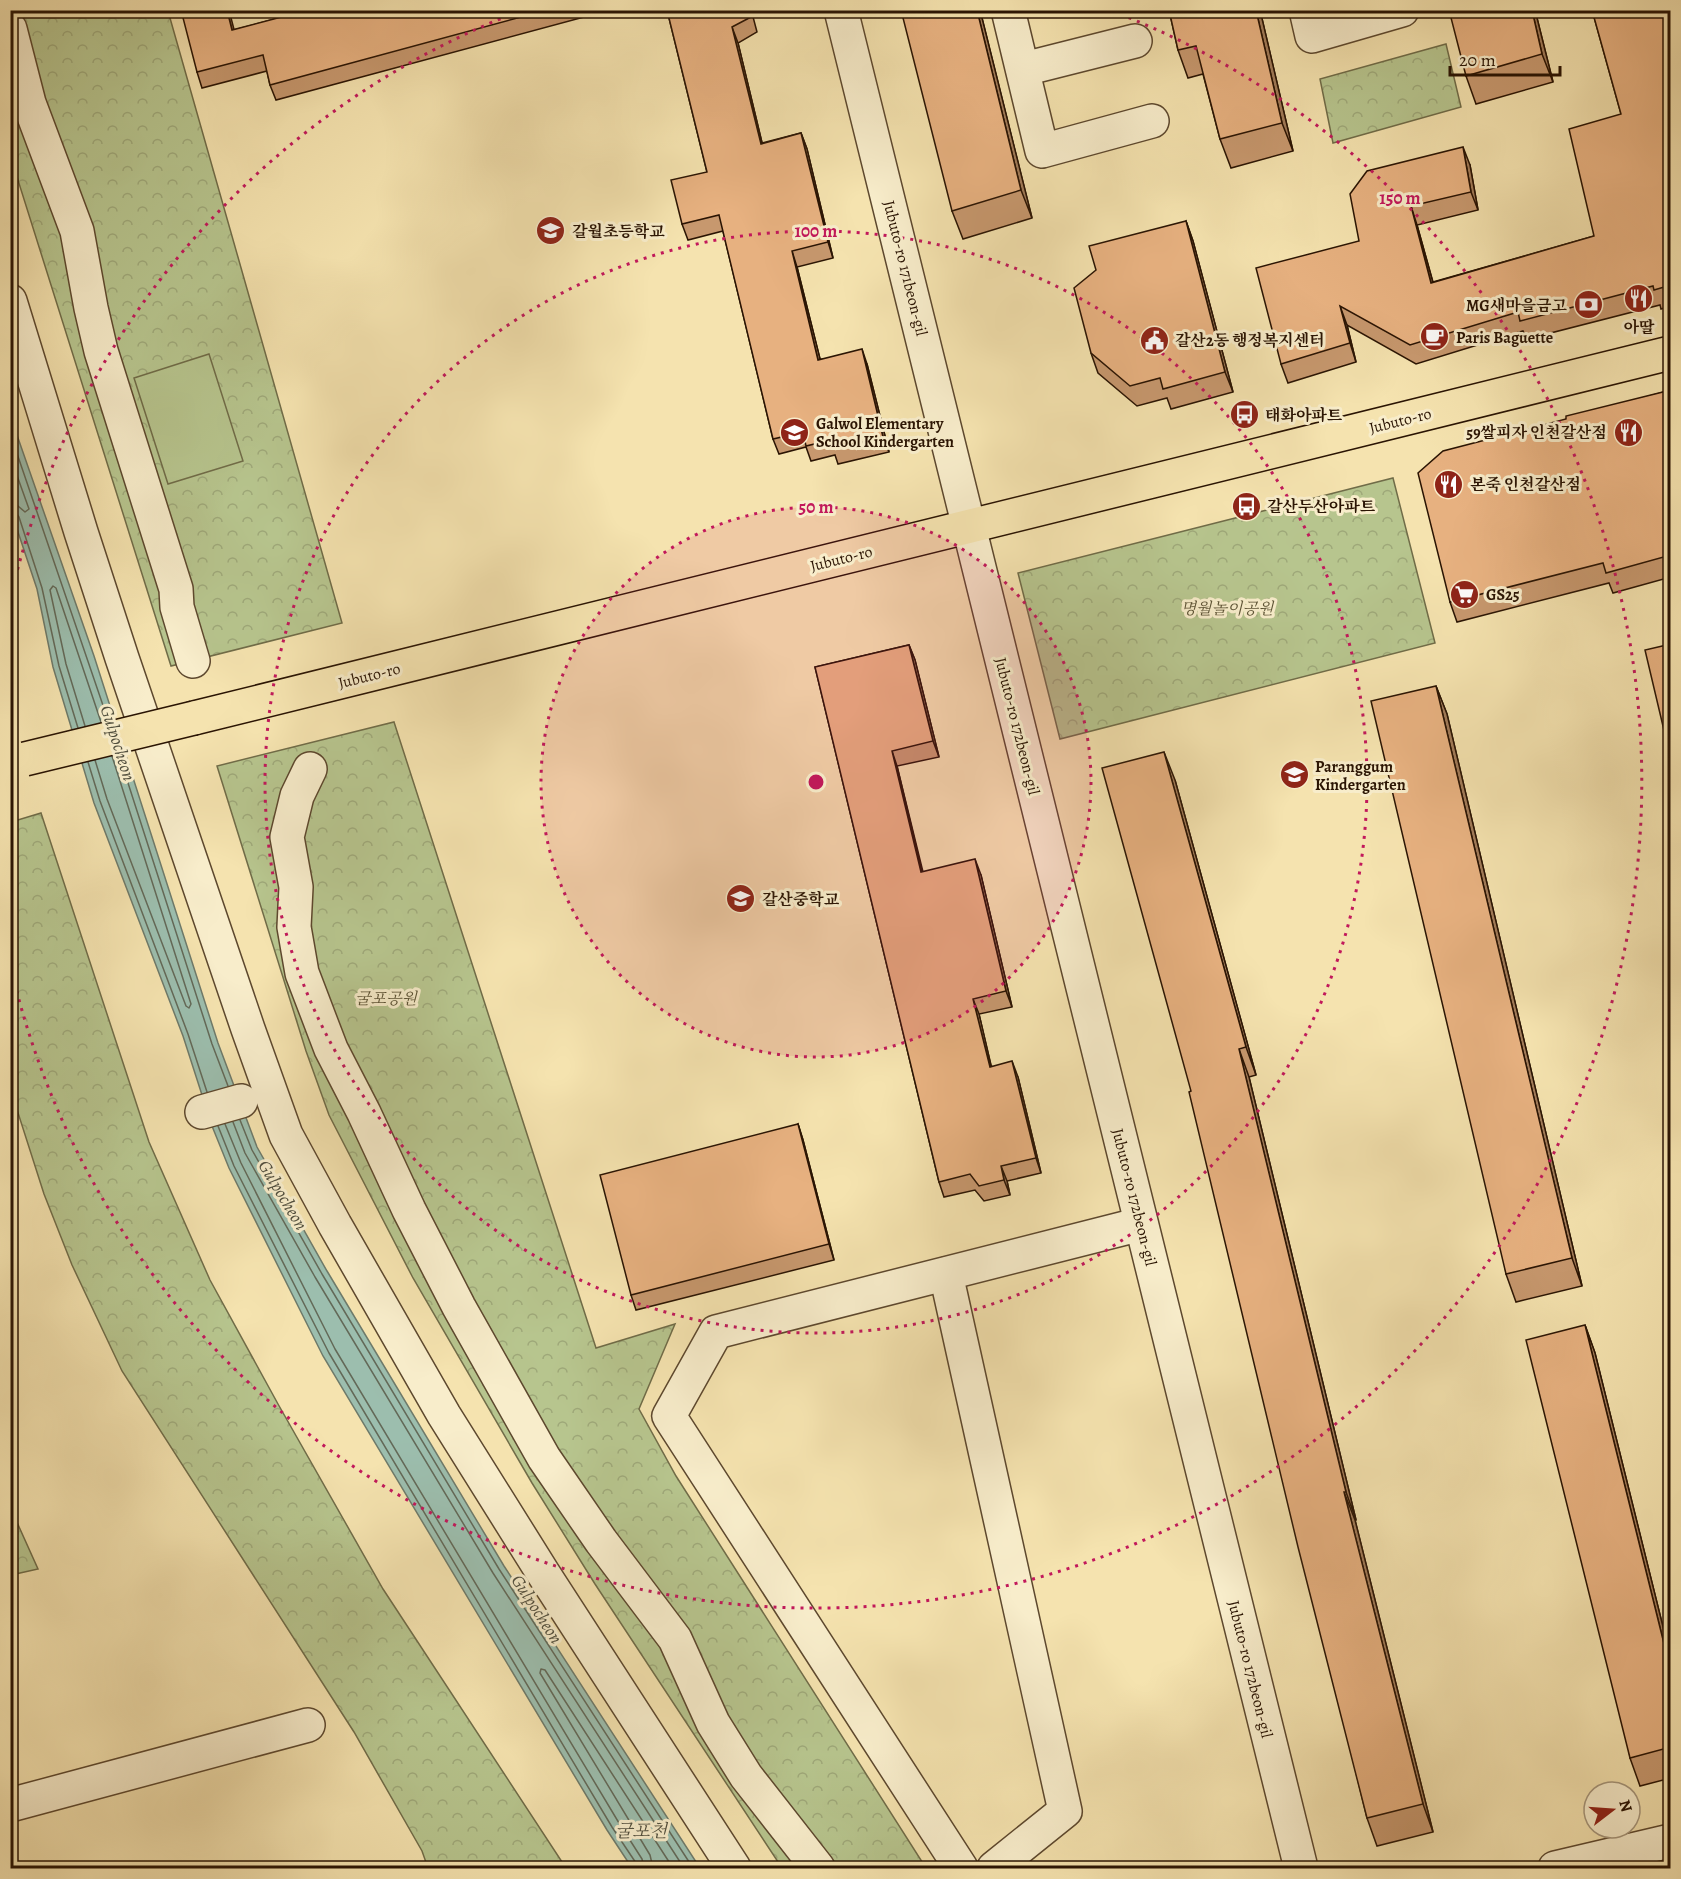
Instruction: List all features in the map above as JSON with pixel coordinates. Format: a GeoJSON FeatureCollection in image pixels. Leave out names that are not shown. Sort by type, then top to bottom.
{"type":"FeatureCollection","features":[{"type":"Feature","properties":{"kind":"main road","name":"Jubuto-ro"},"geometry":{"type":"LineString","coordinates":[[18,761],[1671,353]]}},
{"type":"Feature","properties":{"kind":"street","name":"Jubuto-ro 171beon-gil"},"geometry":{"type":"LineString","coordinates":[[841,10],[969,526]]}},
{"type":"Feature","properties":{"kind":"street"},"geometry":{"type":"LineString","coordinates":[[1008,10],[1042,151],[1152,122]]}},
{"type":"Feature","properties":{"kind":"street"},"geometry":{"type":"LineString","coordinates":[[1306,10],[1312,36],[1402,10]]}},
{"type":"Feature","properties":{"kind":"street"},"geometry":{"type":"LineString","coordinates":[[10,29],[29,103],[77,231],[101,351],[176,589],[177,607],[193,660]]}},
{"type":"Feature","properties":{"kind":"street"},"geometry":{"type":"LineString","coordinates":[[1024,69],[1135,41]]}},
{"type":"Feature","properties":{"kind":"street"},"geometry":{"type":"LineString","coordinates":[[10,301],[122,658],[286,1135],[444,1415],[734,1869]]}},
{"type":"Feature","properties":{"kind":"street","name":"Jubuto-ro 172beon-gil"},"geometry":{"type":"LineString","coordinates":[[969,526],[1301,1869]]}},
{"type":"Feature","properties":{"kind":"street"},"geometry":{"type":"LineString","coordinates":[[310,769],[297,796],[287,837],[296,887],[294,927],[302,974],[331,1049],[459,1307],[513,1376],[544,1458],[601,1541],[675,1639],[713,1723],[746,1776],[818,1869]]}},
{"type":"Feature","properties":{"kind":"street"},"geometry":{"type":"LineString","coordinates":[[202,1112],[241,1101]]}},
{"type":"Feature","properties":{"kind":"street"},"geometry":{"type":"LineString","coordinates":[[961,1869],[669,1416],[716,1332],[1141,1224]]}},
{"type":"Feature","properties":{"kind":"street"},"geometry":{"type":"LineString","coordinates":[[946,1274],[1065,1811],[993,1869]]}},
{"type":"Feature","properties":{"kind":"street"},"geometry":{"type":"LineString","coordinates":[[10,1805],[308,1725]]}},
{"type":"Feature","properties":{"kind":"street"},"geometry":{"type":"LineString","coordinates":[[1555,1869],[1671,1840]]}},
{"type":"Feature","properties":{"kind":"green space"},"geometry":{"type":"Polygon","coordinates":[[[10,11],[168,11],[342,623],[171,666],[11,158],[10,11]]]}},
{"type":"Feature","properties":{"kind":"green space"},"geometry":{"type":"Polygon","coordinates":[[[1446,44],[1461,107],[1333,143],[1320,79],[1446,44]]]}},
{"type":"Feature","properties":{"kind":"green space"},"geometry":{"type":"Polygon","coordinates":[[[209,354],[243,461],[168,484],[134,378],[209,354]]]}},
{"type":"Feature","properties":{"kind":"green space","name":"명월놀이공원"},"geometry":{"type":"Polygon","coordinates":[[[1393,478],[1435,643],[1060,739],[1018,573],[1393,478]]]}},
{"type":"Feature","properties":{"kind":"green space","name":"굴포공원"},"geometry":{"type":"Polygon","coordinates":[[[394,722],[596,1348],[675,1324],[639,1409],[676,1476],[926,1868],[782,1868],[595,1584],[532,1483],[413,1278],[329,1115],[306,1051],[217,766],[394,722]]]}},
{"type":"Feature","properties":{"kind":"green space"},"geometry":{"type":"Polygon","coordinates":[[[41,813],[149,1142],[210,1280],[383,1589],[566,1868],[428,1868],[422,1851],[354,1732],[122,1371],[72,1265],[44,1194],[11,1091],[11,822],[41,813]]]}},
{"type":"Feature","properties":{"kind":"green space"},"geometry":{"type":"Polygon","coordinates":[[[11,1509],[38,1569],[11,1575],[11,1509]]]}},
{"type":"Feature","properties":{"kind":"water","name":"굴포천"},"geometry":{"type":"Polygon","coordinates":[[[10,415],[94,656],[218,1043],[257,1147],[327,1271],[504,1566],[700,1868],[632,1868],[323,1356],[229,1168],[212,1126],[183,1036],[94,803],[53,667],[37,589],[11,511],[10,415]]]}},
{"type":"Feature","properties":{"kind":"building"},"geometry":{"type":"Polygon","coordinates":[[[181,10],[227,10],[232,30],[308,10],[547,10],[270,85],[263,55],[197,72],[181,10]]]}},
{"type":"Feature","properties":{"kind":"building"},"geometry":{"type":"Polygon","coordinates":[[[667,10],[750,10],[751,17],[732,27],[761,144],[801,133],[828,242],[792,251],[818,360],[862,349],[883,437],[833,449],[831,440],[806,446],[803,432],[773,439],[719,215],[682,224],[671,180],[707,172],[667,10]]]}},
{"type":"Feature","properties":{"kind":"building"},"geometry":{"type":"Polygon","coordinates":[[[901,10],[977,10],[1021,190],[952,211],[901,10]]]}},
{"type":"Feature","properties":{"kind":"building"},"geometry":{"type":"Polygon","coordinates":[[[1169,10],[1256,10],[1282,123],[1220,139],[1196,46],[1178,50],[1169,10]]]}},
{"type":"Feature","properties":{"kind":"building"},"geometry":{"type":"Polygon","coordinates":[[[1449,10],[1532,10],[1542,54],[1466,76],[1449,10]]]}},
{"type":"Feature","properties":{"kind":"building"},"geometry":{"type":"Polygon","coordinates":[[[1592,10],[1662,10],[1671,41],[1671,54],[1664,55],[1671,79],[1671,285],[1654,290],[1653,286],[1520,321],[1518,312],[1410,345],[1340,306],[1350,343],[1281,364],[1256,268],[1359,241],[1350,194],[1367,171],[1463,147],[1471,192],[1411,206],[1431,283],[1594,236],[1569,129],[1621,114],[1592,10]]]}},
{"type":"Feature","properties":{"kind":"building","name":"갈산2동 행정복지센터"},"geometry":{"type":"Polygon","coordinates":[[[1186,221],[1225,372],[1163,389],[1160,378],[1130,386],[1091,353],[1074,288],[1096,270],[1089,246],[1186,221]]]}},
{"type":"Feature","properties":{"kind":"building"},"geometry":{"type":"Polygon","coordinates":[[[1671,390],[1671,555],[1606,573],[1603,563],[1450,602],[1418,473],[1443,451],[1566,419],[1566,416],[1671,390]]]}},
{"type":"Feature","properties":{"kind":"building"},"geometry":{"type":"Polygon","coordinates":[[[1671,644],[1671,760],[1645,650],[1671,644]]]}},
{"type":"Feature","properties":{"kind":"building"},"geometry":{"type":"Polygon","coordinates":[[[909,645],[933,741],[892,751],[921,872],[975,859],[1006,991],[973,999],[990,1067],[1012,1061],[1036,1158],[1001,1166],[1004,1180],[979,1186],[970,1174],[939,1182],[815,667],[909,645]]]}},
{"type":"Feature","properties":{"kind":"building"},"geometry":{"type":"Polygon","coordinates":[[[1436,686],[1572,1258],[1506,1274],[1371,701],[1436,686]]]}},
{"type":"Feature","properties":{"kind":"building"},"geometry":{"type":"Polygon","coordinates":[[[1164,752],[1246,1047],[1239,1049],[1346,1492],[1344,1492],[1423,1804],[1367,1818],[1298,1547],[1189,1092],[1191,1091],[1102,768],[1164,752]]]}},
{"type":"Feature","properties":{"kind":"building"},"geometry":{"type":"Polygon","coordinates":[[[798,1124],[829,1244],[631,1295],[600,1175],[798,1124]]]}},
{"type":"Feature","properties":{"kind":"building"},"geometry":{"type":"Polygon","coordinates":[[[1585,1325],[1671,1672],[1671,1747],[1630,1758],[1526,1340],[1585,1325]]]}},
{"type":"Feature","properties":{"kind":"place","name":"갈월초등학교"},"geometry":{"type":"Point","coordinates":[551,231]}},
{"type":"Feature","properties":{"kind":"place","name":"아딸"},"geometry":{"type":"Point","coordinates":[1639,299]}},
{"type":"Feature","properties":{"kind":"place","name":"MG새마을금고"},"geometry":{"type":"Point","coordinates":[1588,305]}},
{"type":"Feature","properties":{"kind":"place","name":"Paris Baguette"},"geometry":{"type":"Point","coordinates":[1435,337]}},
{"type":"Feature","properties":{"kind":"place","name":"갈산2동 행정복지센터"},"geometry":{"type":"Point","coordinates":[1154,340]}},
{"type":"Feature","properties":{"kind":"place","name":"태화아파트"},"geometry":{"type":"Point","coordinates":[1244,415]}},
{"type":"Feature","properties":{"kind":"place","name":"Galwol Elementary School Kindergarten"},"geometry":{"type":"Point","coordinates":[795,432]}},
{"type":"Feature","properties":{"kind":"place","name":"59쌀피자 인천갈산점"},"geometry":{"type":"Point","coordinates":[1628,432]}},
{"type":"Feature","properties":{"kind":"place","name":"본죽 인천갈산점"},"geometry":{"type":"Point","coordinates":[1449,484]}},
{"type":"Feature","properties":{"kind":"place","name":"갈산두산아파트"},"geometry":{"type":"Point","coordinates":[1246,506]}},
{"type":"Feature","properties":{"kind":"place","name":"GS25"},"geometry":{"type":"Point","coordinates":[1465,594]}},
{"type":"Feature","properties":{"kind":"place","name":"Paranggum Kindergarten"},"geometry":{"type":"Point","coordinates":[1294,775]}},
{"type":"Feature","properties":{"kind":"place","name":"갈산중학교"},"geometry":{"type":"Point","coordinates":[741,899]}},
{"type":"Feature","properties":{"kind":"water label","name":"Gulpocheon"},"geometry":{"type":"Point","coordinates":[118,743]}},
{"type":"Feature","properties":{"kind":"water label","name":"Gulpocheon"},"geometry":{"type":"Point","coordinates":[283,1195]}},
{"type":"Feature","properties":{"kind":"water label","name":"Gulpocheon"},"geometry":{"type":"Point","coordinates":[537,1609]}}]}
